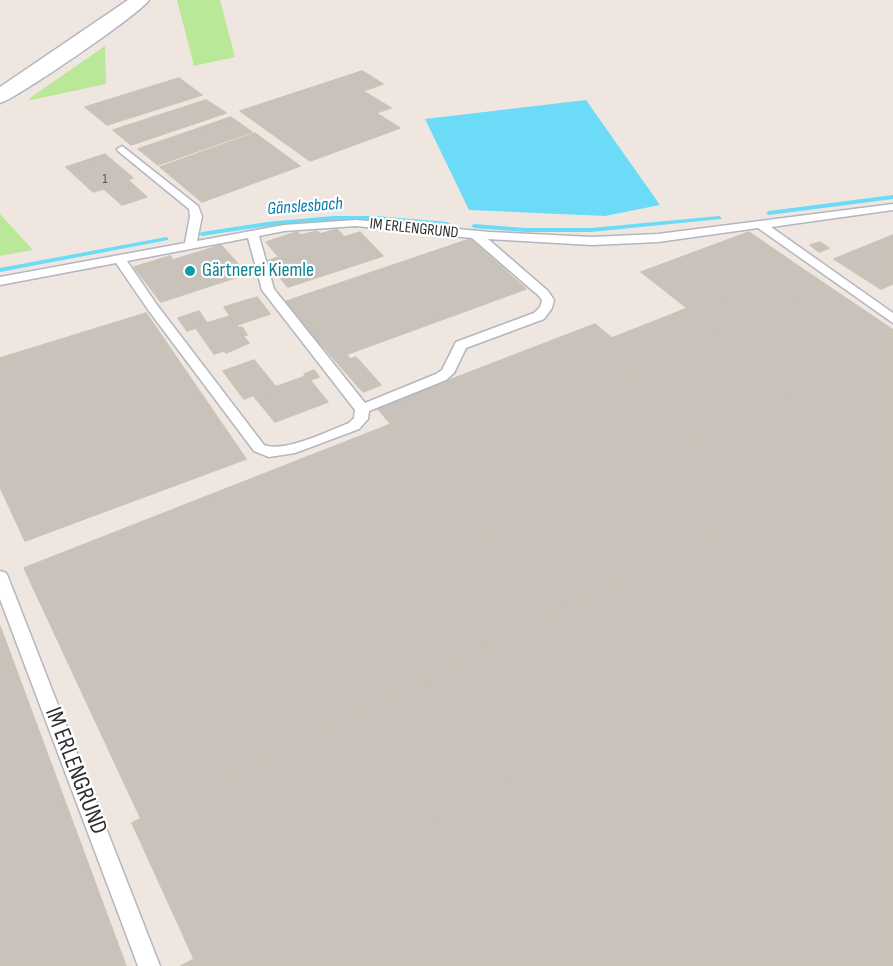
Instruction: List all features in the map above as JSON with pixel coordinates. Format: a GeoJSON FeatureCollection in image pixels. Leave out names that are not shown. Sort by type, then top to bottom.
{"type":"FeatureCollection","features":[{"type":"Feature","properties":{"kind":"main road"},"geometry":{"type":"LineString","coordinates":[[0,96],[31,77],[140,0]]}},
{"type":"Feature","properties":{"kind":"lane"},"geometry":{"type":"LineString","coordinates":[[122,149],[194,208],[196,216],[190,246]]}},
{"type":"Feature","properties":{"kind":"lane","name":"IM ERLENGRUND"},"geometry":{"type":"LineString","coordinates":[[0,281],[284,228],[356,223],[476,235],[592,241],[658,238],[893,207]]}},
{"type":"Feature","properties":{"kind":"lane"},"geometry":{"type":"LineString","coordinates":[[760,224],[893,320]]}},
{"type":"Feature","properties":{"kind":"lane"},"geometry":{"type":"LineString","coordinates":[[120,260],[153,308],[260,448],[280,453],[354,426],[362,420],[362,409],[268,290],[264,281],[258,246],[252,234]]}},
{"type":"Feature","properties":{"kind":"lane"},"geometry":{"type":"LineString","coordinates":[[362,409],[441,377],[447,373],[461,345],[539,316],[546,308],[548,300],[544,294],[476,235]]}},
{"type":"Feature","properties":{"kind":"lane","name":"IM ERLENGRUND"},"geometry":{"type":"LineString","coordinates":[[0,577],[149,966]]}},
{"type":"Feature","properties":{"kind":"green space"},"geometry":{"type":"Polygon","coordinates":[[[177,0],[220,0],[235,57],[194,66],[177,0]]]}},
{"type":"Feature","properties":{"kind":"green space"},"geometry":{"type":"Polygon","coordinates":[[[105,46],[106,84],[27,101],[34,95],[105,46]]]}},
{"type":"Feature","properties":{"kind":"green space"},"geometry":{"type":"Polygon","coordinates":[[[0,214],[33,250],[0,256],[0,214]]]}},
{"type":"Feature","properties":{"kind":"water"},"geometry":{"type":"Polygon","coordinates":[[[586,100],[660,205],[605,216],[469,210],[425,119],[586,100]]]}},
{"type":"Feature","properties":{"kind":"building"},"geometry":{"type":"Polygon","coordinates":[[[362,71],[383,84],[363,91],[391,108],[376,113],[400,128],[310,161],[240,111],[362,71]]]}},
{"type":"Feature","properties":{"kind":"building"},"geometry":{"type":"Polygon","coordinates":[[[179,78],[202,95],[107,125],[85,107],[179,78]]]}},
{"type":"Feature","properties":{"kind":"building"},"geometry":{"type":"Polygon","coordinates":[[[206,100],[226,113],[131,145],[113,130],[206,100]]]}},
{"type":"Feature","properties":{"kind":"building"},"geometry":{"type":"Polygon","coordinates":[[[231,117],[252,132],[158,165],[138,149],[231,117]]]}},
{"type":"Feature","properties":{"kind":"building"},"geometry":{"type":"Polygon","coordinates":[[[255,133],[300,166],[202,202],[160,167],[255,133]]]}},
{"type":"Feature","properties":{"kind":"building"},"geometry":{"type":"Polygon","coordinates":[[[105,154],[133,178],[128,180],[147,197],[122,205],[104,189],[93,192],[66,167],[105,154]]]}},
{"type":"Feature","properties":{"kind":"building"},"geometry":{"type":"Polygon","coordinates":[[[337,229],[344,237],[360,232],[383,256],[288,287],[266,261],[279,257],[266,242],[297,232],[301,235],[317,231],[320,234],[337,229]]]}},
{"type":"Feature","properties":{"kind":"building"},"geometry":{"type":"Polygon","coordinates":[[[749,232],[797,265],[687,308],[641,272],[749,232]]]}},
{"type":"Feature","properties":{"kind":"building"},"geometry":{"type":"Polygon","coordinates":[[[893,235],[893,284],[881,289],[834,259],[893,235]]]}},
{"type":"Feature","properties":{"kind":"building"},"geometry":{"type":"Polygon","coordinates":[[[470,239],[526,289],[334,359],[284,302],[470,239]]]}},
{"type":"Feature","properties":{"kind":"building"},"geometry":{"type":"Polygon","coordinates":[[[820,242],[829,248],[819,252],[810,245],[820,242]]]}},
{"type":"Feature","properties":{"kind":"building","name":"Gärtnerei Kiemle"},"geometry":{"type":"Polygon","coordinates":[[[221,245],[247,274],[161,302],[134,267],[170,256],[173,260],[221,245]]]}},
{"type":"Feature","properties":{"kind":"building"},"geometry":{"type":"Polygon","coordinates":[[[797,265],[834,290],[646,367],[652,372],[631,381],[574,332],[595,324],[612,338],[797,265]]]}},
{"type":"Feature","properties":{"kind":"building"},"geometry":{"type":"Polygon","coordinates":[[[834,290],[893,330],[893,355],[700,442],[631,381],[652,372],[646,367],[834,290]]]}},
{"type":"Feature","properties":{"kind":"building"},"geometry":{"type":"Polygon","coordinates":[[[257,297],[270,314],[237,325],[239,328],[242,327],[247,335],[243,336],[249,343],[226,353],[224,351],[214,354],[196,328],[187,331],[178,318],[199,311],[207,323],[230,316],[224,307],[257,297]]]}},
{"type":"Feature","properties":{"kind":"building"},"geometry":{"type":"Polygon","coordinates":[[[146,313],[246,459],[25,541],[0,487],[0,358],[146,313]]]}},
{"type":"Feature","properties":{"kind":"building"},"geometry":{"type":"Polygon","coordinates":[[[574,332],[700,442],[489,537],[377,408],[574,332]]]}},
{"type":"Feature","properties":{"kind":"building"},"geometry":{"type":"Polygon","coordinates":[[[346,354],[350,359],[356,357],[381,385],[363,392],[334,359],[346,354]]]}},
{"type":"Feature","properties":{"kind":"building"},"geometry":{"type":"Polygon","coordinates":[[[893,355],[893,449],[557,615],[489,537],[893,355]]]}},
{"type":"Feature","properties":{"kind":"building"},"geometry":{"type":"Polygon","coordinates":[[[254,360],[276,387],[244,399],[223,371],[254,360]]]}},
{"type":"Feature","properties":{"kind":"building"},"geometry":{"type":"Polygon","coordinates":[[[314,370],[319,377],[310,380],[328,402],[275,422],[253,395],[306,376],[304,374],[314,370]]]}},
{"type":"Feature","properties":{"kind":"building"},"geometry":{"type":"Polygon","coordinates":[[[391,424],[557,615],[141,819],[24,568],[391,424]]]}},
{"type":"Feature","properties":{"kind":"building"},"geometry":{"type":"Polygon","coordinates":[[[893,449],[893,576],[194,959],[132,823],[893,449]]]}},
{"type":"Feature","properties":{"kind":"building"},"geometry":{"type":"Polygon","coordinates":[[[893,576],[893,966],[181,966],[194,959],[893,576]]]}},
{"type":"Feature","properties":{"kind":"building"},"geometry":{"type":"Polygon","coordinates":[[[0,626],[126,966],[0,966],[0,626]]]}},
{"type":"Feature","properties":{"kind":"waterway"},"geometry":{"type":"LineString","coordinates":[[769,213],[893,197]]}},
{"type":"Feature","properties":{"kind":"waterway","name":"Gänslesbach"},"geometry":{"type":"LineString","coordinates":[[202,234],[267,224],[333,218],[377,218],[447,224]]}},
{"type":"Feature","properties":{"kind":"waterway"},"geometry":{"type":"LineString","coordinates":[[474,226],[525,230],[591,230],[719,218]]}},
{"type":"Feature","properties":{"kind":"waterway"},"geometry":{"type":"LineString","coordinates":[[0,270],[166,239]]}},
{"type":"Feature","properties":{"kind":"place","name":"Gärtnerei Kiemle"},"geometry":{"type":"Point","coordinates":[190,271]}}]}
